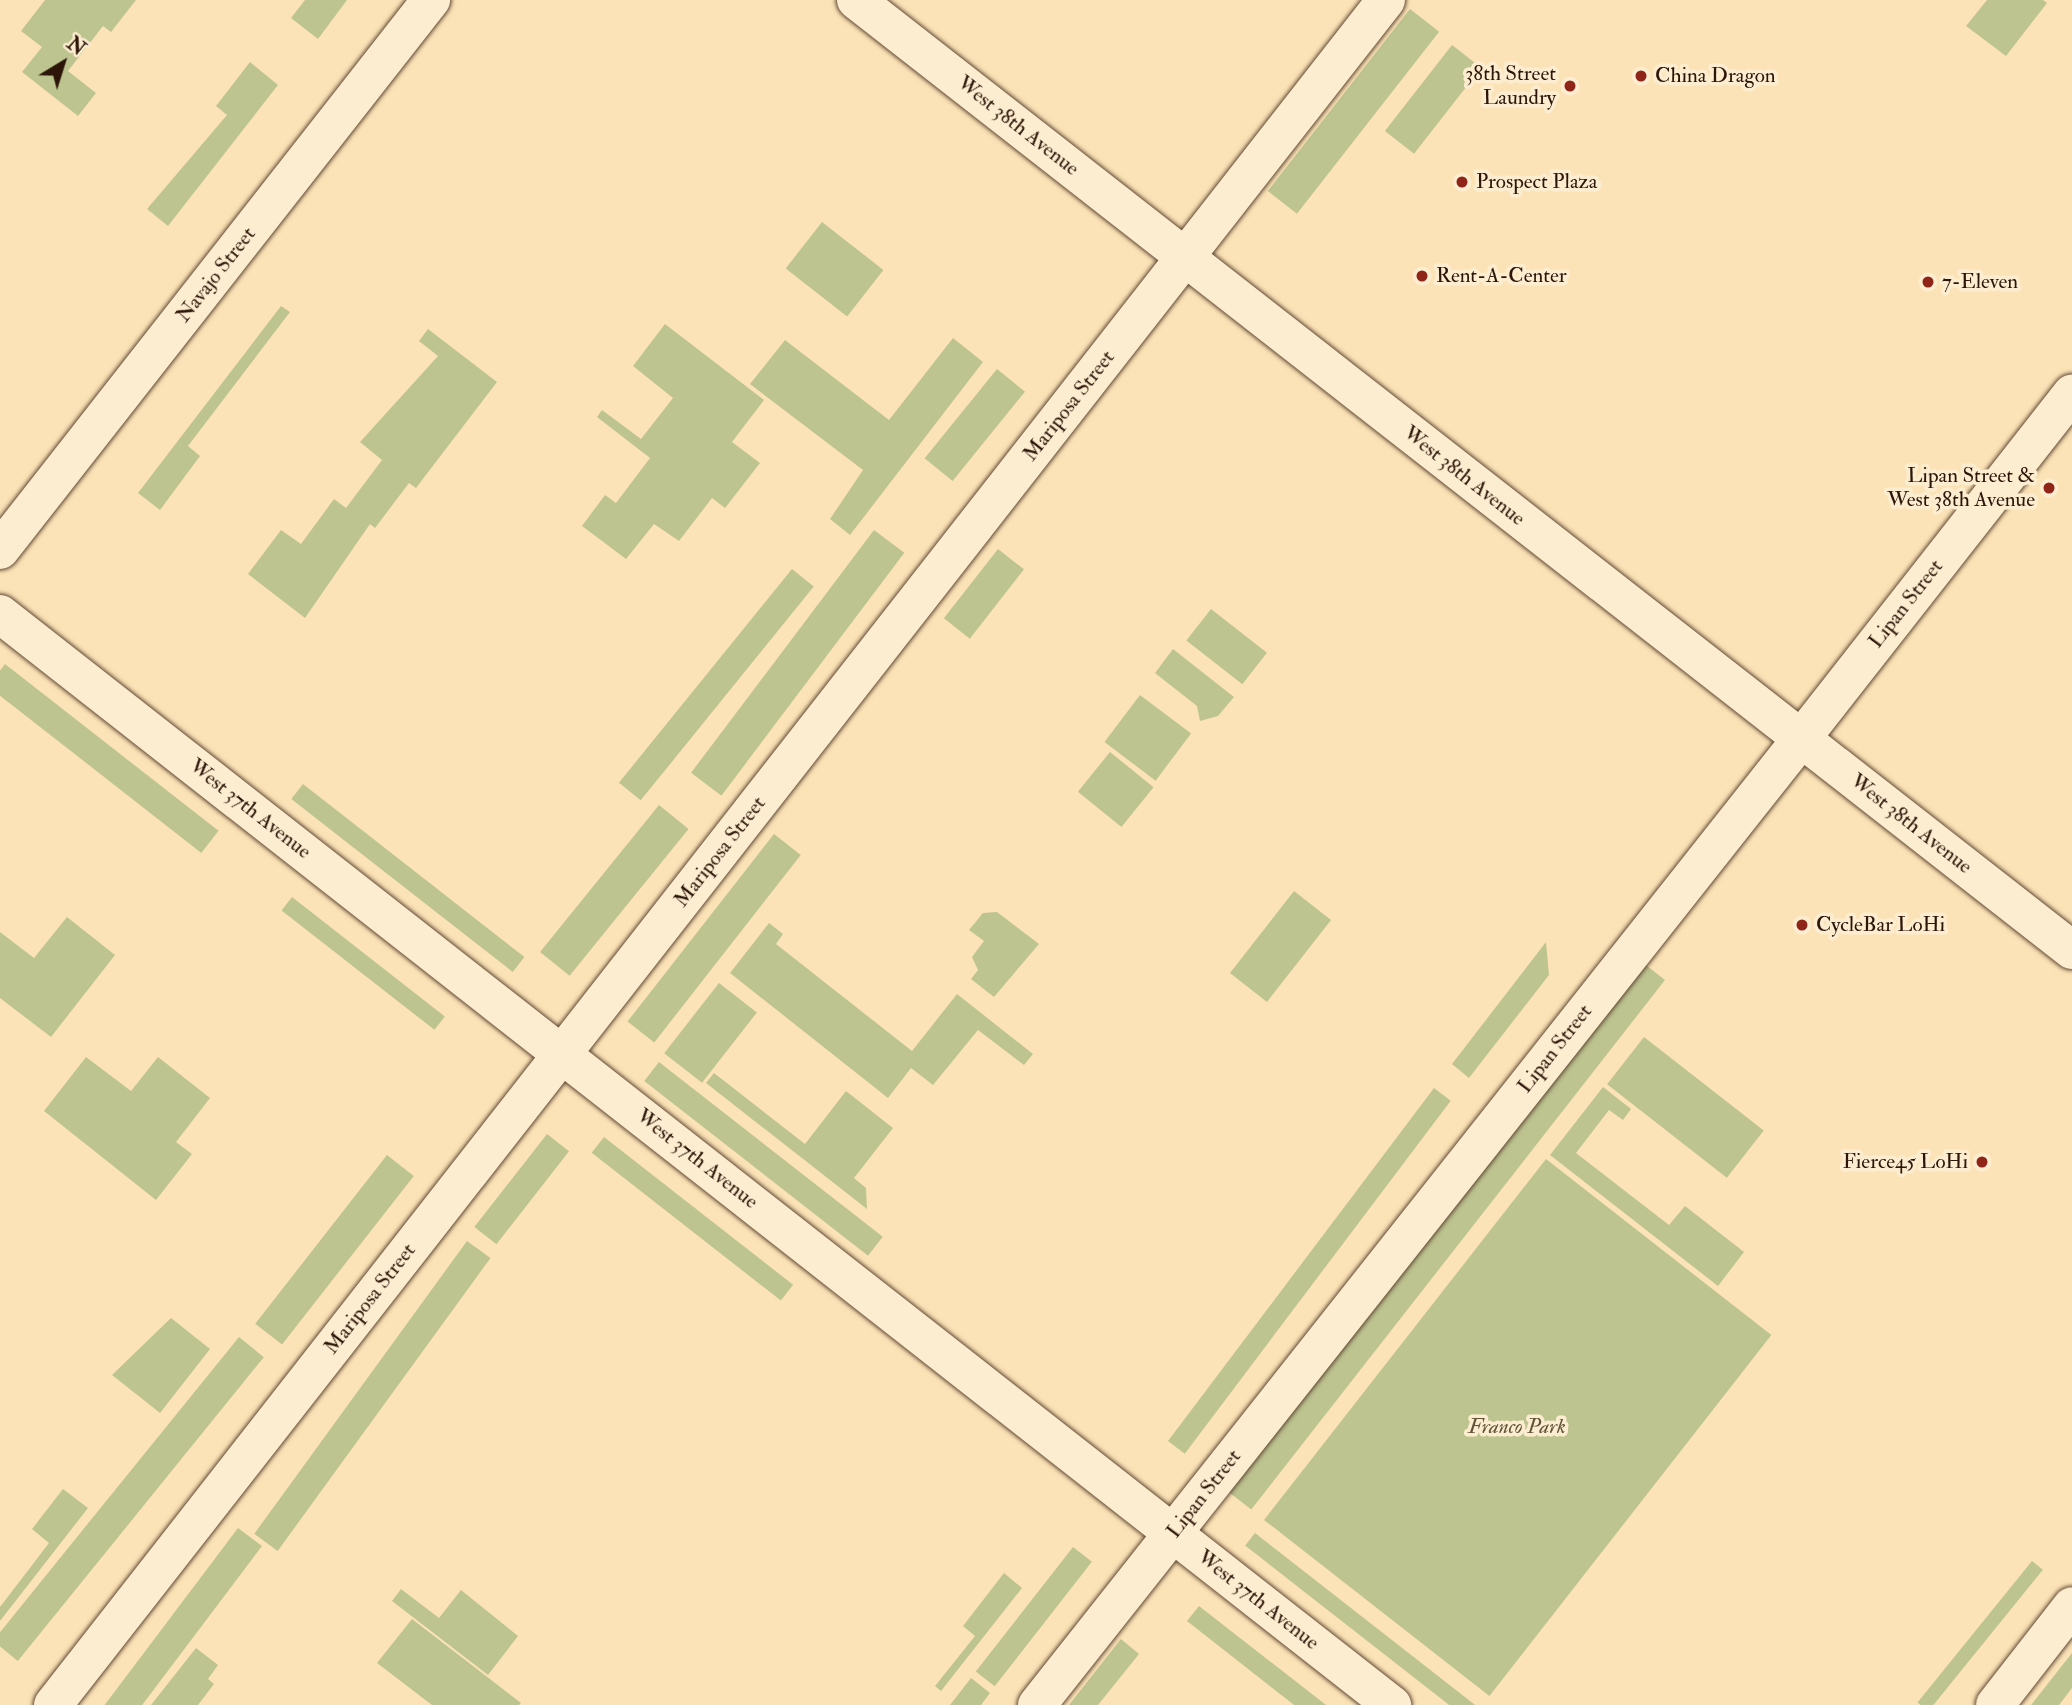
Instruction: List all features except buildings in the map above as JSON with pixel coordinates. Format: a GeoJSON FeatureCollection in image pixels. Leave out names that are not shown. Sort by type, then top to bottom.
{"type":"FeatureCollection","features":[{"type":"Feature","properties":{"kind":"street","name":"Navajo Street"},"geometry":{"type":"LineString","coordinates":[[0,550],[431,0]]}},
{"type":"Feature","properties":{"kind":"street","name":"West 38th Avenue"},"geometry":{"type":"LineString","coordinates":[[856,0],[2072,950]]}},
{"type":"Feature","properties":{"kind":"street","name":"Mariposa Street"},"geometry":{"type":"LineString","coordinates":[[53,1705],[1386,0]]}},
{"type":"Feature","properties":{"kind":"street","name":"Lipan Street"},"geometry":{"type":"LineString","coordinates":[[1037,1705],[2072,393]]}},
{"type":"Feature","properties":{"kind":"street","name":"West 37th Avenue"},"geometry":{"type":"LineString","coordinates":[[0,614],[1392,1705]]}},
{"type":"Feature","properties":{"kind":"street"},"geometry":{"type":"LineString","coordinates":[[1995,1705],[2072,1606]]}},
{"type":"Feature","properties":{"kind":"green space"},"geometry":{"type":"Polygon","coordinates":[[[45,0],[136,0],[111,32],[103,26],[68,71],[96,93],[78,116],[22,72],[42,47],[21,31],[45,0]]]}},
{"type":"Feature","properties":{"kind":"green space"},"geometry":{"type":"Polygon","coordinates":[[[305,0],[347,0],[318,39],[291,18],[305,0]]]}},
{"type":"Feature","properties":{"kind":"green space"},"geometry":{"type":"Polygon","coordinates":[[[1987,0],[2043,0],[2047,3],[2006,56],[1966,26],[1987,0]]]}},
{"type":"Feature","properties":{"kind":"green space"},"geometry":{"type":"Polygon","coordinates":[[[1410,9],[1439,32],[1297,214],[1268,191],[1410,9]]]}},
{"type":"Feature","properties":{"kind":"green space"},"geometry":{"type":"Polygon","coordinates":[[[1452,45],[1481,68],[1414,154],[1385,131],[1452,45]]]}},
{"type":"Feature","properties":{"kind":"green space"},"geometry":{"type":"Polygon","coordinates":[[[250,62],[278,85],[168,226],[147,209],[227,115],[216,106],[250,62]]]}},
{"type":"Feature","properties":{"kind":"green space"},"geometry":{"type":"Polygon","coordinates":[[[822,222],[883,270],[847,317],[786,268],[822,222]]]}},
{"type":"Feature","properties":{"kind":"green space"},"geometry":{"type":"Polygon","coordinates":[[[281,306],[290,312],[188,446],[200,456],[160,510],[138,493],[281,306]]]}},
{"type":"Feature","properties":{"kind":"green space"},"geometry":{"type":"Polygon","coordinates":[[[665,324],[764,400],[732,442],[760,463],[725,508],[712,498],[679,541],[654,524],[626,559],[582,526],[605,495],[616,503],[650,458],[597,417],[602,410],[641,439],[673,398],[633,366],[665,324]]]}},
{"type":"Feature","properties":{"kind":"green space"},"geometry":{"type":"Polygon","coordinates":[[[428,329],[497,382],[416,488],[409,483],[375,528],[370,524],[305,618],[248,574],[281,530],[301,544],[334,499],[346,508],[382,460],[360,442],[438,356],[419,341],[428,329]]]}},
{"type":"Feature","properties":{"kind":"green space"},"geometry":{"type":"Polygon","coordinates":[[[953,338],[983,362],[850,535],[830,519],[863,470],[750,384],[785,340],[889,420],[953,338]]]}},
{"type":"Feature","properties":{"kind":"green space"},"geometry":{"type":"Polygon","coordinates":[[[997,369],[1025,392],[953,481],[925,458],[997,369]]]}},
{"type":"Feature","properties":{"kind":"green space"},"geometry":{"type":"Polygon","coordinates":[[[874,530],[904,553],[721,796],[691,773],[874,530]]]}},
{"type":"Feature","properties":{"kind":"green space"},"geometry":{"type":"Polygon","coordinates":[[[998,549],[1024,569],[970,639],[944,618],[998,549]]]}},
{"type":"Feature","properties":{"kind":"green space"},"geometry":{"type":"Polygon","coordinates":[[[792,569],[814,587],[641,800],[619,783],[792,569]]]}},
{"type":"Feature","properties":{"kind":"green space"},"geometry":{"type":"Polygon","coordinates":[[[1211,609],[1267,653],[1242,684],[1186,641],[1211,609]]]}},
{"type":"Feature","properties":{"kind":"green space"},"geometry":{"type":"Polygon","coordinates":[[[1173,649],[1234,697],[1218,716],[1200,721],[1197,706],[1155,673],[1173,649]]]}},
{"type":"Feature","properties":{"kind":"green space"},"geometry":{"type":"Polygon","coordinates":[[[5,664],[219,831],[201,853],[0,696],[0,670],[5,664]]]}},
{"type":"Feature","properties":{"kind":"green space"},"geometry":{"type":"Polygon","coordinates":[[[1140,695],[1191,734],[1156,781],[1104,742],[1140,695]]]}},
{"type":"Feature","properties":{"kind":"green space"},"geometry":{"type":"Polygon","coordinates":[[[1110,752],[1154,787],[1121,827],[1078,792],[1110,752]]]}},
{"type":"Feature","properties":{"kind":"green space"},"geometry":{"type":"Polygon","coordinates":[[[303,784],[524,957],[513,972],[291,799],[303,784]]]}},
{"type":"Feature","properties":{"kind":"green space"},"geometry":{"type":"Polygon","coordinates":[[[659,805],[689,829],[570,976],[540,952],[659,805]]]}},
{"type":"Feature","properties":{"kind":"green space"},"geometry":{"type":"Polygon","coordinates":[[[774,834],[801,855],[654,1042],[627,1022],[774,834]]]}},
{"type":"Feature","properties":{"kind":"green space"},"geometry":{"type":"Polygon","coordinates":[[[1294,891],[1331,920],[1267,1002],[1230,973],[1294,891]]]}},
{"type":"Feature","properties":{"kind":"green space"},"geometry":{"type":"Polygon","coordinates":[[[292,897],[445,1016],[434,1030],[282,910],[292,897]]]}},
{"type":"Feature","properties":{"kind":"green space"},"geometry":{"type":"Polygon","coordinates":[[[997,912],[1039,944],[994,997],[971,979],[978,970],[972,957],[984,941],[969,930],[983,913],[997,912]]]}},
{"type":"Feature","properties":{"kind":"green space"},"geometry":{"type":"Polygon","coordinates":[[[67,917],[115,955],[51,1037],[0,998],[0,932],[34,958],[67,917]]]}},
{"type":"Feature","properties":{"kind":"green space"},"geometry":{"type":"Polygon","coordinates":[[[769,923],[783,934],[776,944],[912,1051],[957,994],[1033,1054],[1024,1065],[978,1030],[933,1085],[911,1068],[888,1098],[730,973],[769,923]]]}},
{"type":"Feature","properties":{"kind":"green space"},"geometry":{"type":"Polygon","coordinates":[[[1546,942],[1549,975],[1469,1078],[1452,1064],[1546,942]]]}},
{"type":"Feature","properties":{"kind":"green space"},"geometry":{"type":"Polygon","coordinates":[[[1637,958],[1665,980],[1251,1510],[1223,1487],[1637,958]]]}},
{"type":"Feature","properties":{"kind":"green space"},"geometry":{"type":"Polygon","coordinates":[[[719,983],[757,1013],[702,1083],[664,1053],[719,983]]]}},
{"type":"Feature","properties":{"kind":"green space"},"geometry":{"type":"Polygon","coordinates":[[[1644,1037],[1764,1131],[1727,1178],[1607,1084],[1644,1037]]]}},
{"type":"Feature","properties":{"kind":"green space"},"geometry":{"type":"Polygon","coordinates":[[[86,1057],[131,1091],[158,1057],[210,1098],[176,1142],[192,1154],[156,1200],[44,1111],[86,1057]]]}},
{"type":"Feature","properties":{"kind":"green space"},"geometry":{"type":"Polygon","coordinates":[[[659,1062],[883,1237],[868,1256],[644,1081],[659,1062]]]}},
{"type":"Feature","properties":{"kind":"green space"},"geometry":{"type":"Polygon","coordinates":[[[714,1073],[805,1144],[846,1091],[893,1128],[854,1178],[866,1188],[867,1209],[706,1083],[714,1073]]]}},
{"type":"Feature","properties":{"kind":"green space"},"geometry":{"type":"Polygon","coordinates":[[[1603,1087],[1631,1109],[1623,1120],[1609,1110],[1576,1153],[1669,1225],[1685,1206],[1744,1252],[1718,1286],[1550,1155],[1603,1087]]]}},
{"type":"Feature","properties":{"kind":"green space"},"geometry":{"type":"Polygon","coordinates":[[[1434,1088],[1451,1101],[1185,1454],[1168,1441],[1434,1088]]]}},
{"type":"Feature","properties":{"kind":"green space"},"geometry":{"type":"Polygon","coordinates":[[[547,1134],[569,1151],[496,1244],[474,1227],[547,1134]]]}},
{"type":"Feature","properties":{"kind":"green space"},"geometry":{"type":"Polygon","coordinates":[[[604,1137],[793,1285],[781,1301],[592,1153],[604,1137]]]}},
{"type":"Feature","properties":{"kind":"green space"},"geometry":{"type":"Polygon","coordinates":[[[387,1155],[414,1176],[282,1345],[255,1324],[387,1155]]]}},
{"type":"Feature","properties":{"kind":"green space","name":"Franco Park"},"geometry":{"type":"Polygon","coordinates":[[[1546,1159],[1771,1335],[1489,1696],[1264,1520],[1546,1159]]]}},
{"type":"Feature","properties":{"kind":"green space"},"geometry":{"type":"Polygon","coordinates":[[[467,1241],[490,1258],[278,1551],[254,1534],[467,1241]]]}},
{"type":"Feature","properties":{"kind":"green space"},"geometry":{"type":"Polygon","coordinates":[[[171,1318],[210,1349],[160,1413],[112,1375],[171,1318]]]}},
{"type":"Feature","properties":{"kind":"green space"},"geometry":{"type":"Polygon","coordinates":[[[239,1337],[264,1357],[18,1661],[0,1647],[0,1632],[239,1337]]]}},
{"type":"Feature","properties":{"kind":"green space"},"geometry":{"type":"Polygon","coordinates":[[[63,1489],[88,1508],[0,1621],[0,1607],[49,1543],[32,1529],[63,1489]]]}},
{"type":"Feature","properties":{"kind":"green space"},"geometry":{"type":"Polygon","coordinates":[[[238,1528],[262,1546],[142,1705],[105,1705],[238,1528]]]}},
{"type":"Feature","properties":{"kind":"green space"},"geometry":{"type":"Polygon","coordinates":[[[1255,1533],[1475,1705],[1449,1705],[1245,1546],[1255,1533]]]}},
{"type":"Feature","properties":{"kind":"green space"},"geometry":{"type":"Polygon","coordinates":[[[1073,1547],[1092,1562],[995,1686],[976,1672],[1073,1547]]]}},
{"type":"Feature","properties":{"kind":"green space"},"geometry":{"type":"Polygon","coordinates":[[[2032,1561],[2043,1570],[1933,1705],[1917,1702],[2032,1561]]]}},
{"type":"Feature","properties":{"kind":"green space"},"geometry":{"type":"Polygon","coordinates":[[[1004,1573],[1022,1588],[941,1691],[935,1686],[975,1636],[963,1626],[1004,1573]]]}},
{"type":"Feature","properties":{"kind":"green space"},"geometry":{"type":"Polygon","coordinates":[[[401,1589],[439,1618],[461,1590],[518,1636],[488,1675],[392,1601],[401,1589]]]}},
{"type":"Feature","properties":{"kind":"green space"},"geometry":{"type":"Polygon","coordinates":[[[1199,1606],[1326,1705],[1294,1705],[1187,1621],[1199,1606]]]}},
{"type":"Feature","properties":{"kind":"green space"},"geometry":{"type":"Polygon","coordinates":[[[412,1619],[521,1703],[432,1705],[377,1663],[412,1619]]]}},
{"type":"Feature","properties":{"kind":"green space"},"geometry":{"type":"Polygon","coordinates":[[[1121,1639],[1139,1654],[1098,1705],[1069,1705],[1121,1639]]]}},
{"type":"Feature","properties":{"kind":"green space"},"geometry":{"type":"Polygon","coordinates":[[[196,1648],[218,1665],[208,1679],[214,1684],[198,1705],[151,1705],[196,1648]]]}},
{"type":"Feature","properties":{"kind":"green space"},"geometry":{"type":"Polygon","coordinates":[[[2072,1653],[2072,1688],[2059,1705],[2031,1705],[2072,1653]]]}},
{"type":"Feature","properties":{"kind":"green space"},"geometry":{"type":"Polygon","coordinates":[[[971,1678],[990,1693],[981,1705],[950,1705],[971,1678]]]}},
{"type":"Feature","properties":{"kind":"place","name":"China Dragon"},"geometry":{"type":"Point","coordinates":[1641,76]}},
{"type":"Feature","properties":{"kind":"place","name":"38th Street Laundry"},"geometry":{"type":"Point","coordinates":[1570,86]}},
{"type":"Feature","properties":{"kind":"place","name":"Prospect Plaza"},"geometry":{"type":"Point","coordinates":[1462,182]}},
{"type":"Feature","properties":{"kind":"place","name":"Rent-A-Center"},"geometry":{"type":"Point","coordinates":[1422,276]}},
{"type":"Feature","properties":{"kind":"place","name":"7-Eleven"},"geometry":{"type":"Point","coordinates":[1928,282]}},
{"type":"Feature","properties":{"kind":"place","name":"Lipan Street & West 38th Avenue"},"geometry":{"type":"Point","coordinates":[2049,488]}},
{"type":"Feature","properties":{"kind":"place","name":"CycleBar LoHi"},"geometry":{"type":"Point","coordinates":[1802,925]}},
{"type":"Feature","properties":{"kind":"place","name":"Fierce45 LoHi"},"geometry":{"type":"Point","coordinates":[1982,1162]}}]}
